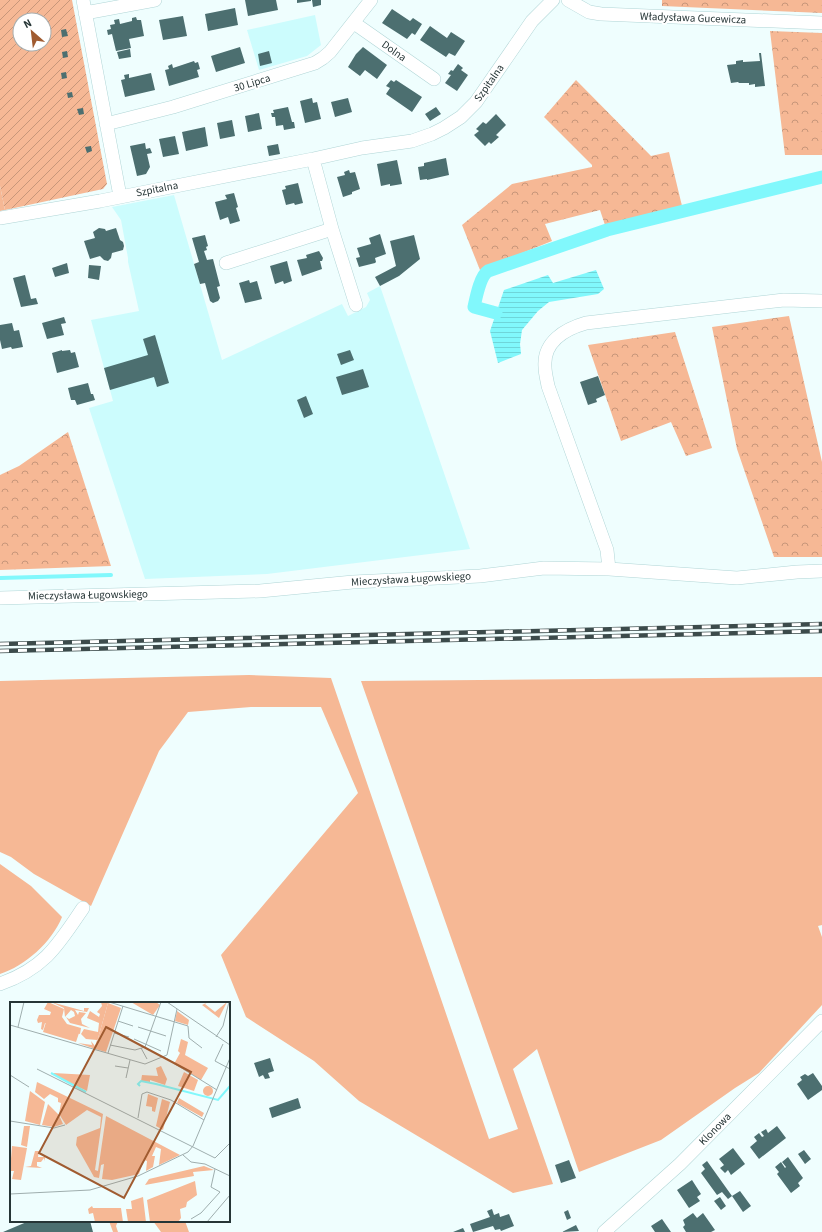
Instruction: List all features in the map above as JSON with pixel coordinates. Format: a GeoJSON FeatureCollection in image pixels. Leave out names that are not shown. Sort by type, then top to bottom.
{"type":"FeatureCollection","features":[{"type":"Feature","properties":{"kind":"street"},"geometry":{"type":"LineString","coordinates":[[120,196],[84,6],[155,0]]}},
{"type":"Feature","properties":{"kind":"street","name":"30 Lipca"},"geometry":{"type":"LineString","coordinates":[[106,124],[173,107],[315,63],[330,52],[371,0]]}},
{"type":"Feature","properties":{"kind":"street","name":"Szpitalna"},"geometry":{"type":"LineString","coordinates":[[0,218],[313,159],[362,148],[412,141],[444,128],[461,117],[476,102],[532,22],[552,0]]}},
{"type":"Feature","properties":{"kind":"street","name":"Władysława Gucewicza"},"geometry":{"type":"LineString","coordinates":[[568,0],[589,12],[601,14],[822,23]]}},
{"type":"Feature","properties":{"kind":"street","name":"Dolna"},"geometry":{"type":"LineString","coordinates":[[354,23],[434,79]]}},
{"type":"Feature","properties":{"kind":"street"},"geometry":{"type":"LineString","coordinates":[[313,159],[332,229],[356,306]]}},
{"type":"Feature","properties":{"kind":"street"},"geometry":{"type":"LineString","coordinates":[[226,263],[332,229]]}},
{"type":"Feature","properties":{"kind":"street"},"geometry":{"type":"LineString","coordinates":[[609,569],[607,550],[548,386],[545,366],[546,352],[553,342],[562,333],[573,326],[586,323],[784,300],[818,300]]}},
{"type":"Feature","properties":{"kind":"street","name":"Mieczysława Ługowskiego"},"geometry":{"type":"LineString","coordinates":[[0,598],[260,591],[353,582],[480,576],[544,568],[609,569],[737,578],[822,571]]}},
{"type":"Feature","properties":{"kind":"street"},"geometry":{"type":"LineString","coordinates":[[0,984],[14,979],[26,972],[51,953],[84,908]]}},
{"type":"Feature","properties":{"kind":"street","name":"Klonowa"},"geometry":{"type":"LineString","coordinates":[[604,1232],[680,1164],[822,1021]]}},
{"type":"Feature","properties":{"kind":"shaded area"},"geometry":{"type":"Polygon","coordinates":[[[315,15],[321,45],[307,56],[259,70],[247,30],[315,15]]]}},
{"type":"Feature","properties":{"kind":"shaded area"},"geometry":{"type":"Polygon","coordinates":[[[174,195],[222,360],[342,304],[348,316],[366,307],[370,300],[367,293],[380,286],[470,549],[267,574],[145,579],[89,408],[113,401],[91,320],[139,311],[128,262],[121,220],[112,207],[174,195]]]}},
{"type":"Feature","properties":{"kind":"green space"},"geometry":{"type":"Polygon","coordinates":[[[0,0],[72,0],[107,184],[103,189],[5,210],[0,186],[0,0]]]}},
{"type":"Feature","properties":{"kind":"green space"},"geometry":{"type":"Polygon","coordinates":[[[662,0],[822,0],[822,13],[662,6],[662,0]]]}},
{"type":"Feature","properties":{"kind":"green space"},"geometry":{"type":"Polygon","coordinates":[[[770,31],[822,33],[822,155],[785,155],[770,31]]]}},
{"type":"Feature","properties":{"kind":"green space"},"geometry":{"type":"Polygon","coordinates":[[[576,80],[651,156],[669,152],[682,206],[605,225],[600,210],[545,224],[552,241],[480,270],[462,225],[512,184],[592,167],[592,165],[544,117],[576,80]]]}},
{"type":"Feature","properties":{"kind":"green space"},"geometry":{"type":"Polygon","coordinates":[[[0,186],[5,210],[0,211],[0,186]]]}},
{"type":"Feature","properties":{"kind":"green space"},"geometry":{"type":"Polygon","coordinates":[[[789,316],[822,462],[822,557],[774,557],[737,449],[712,327],[789,316]]]}},
{"type":"Feature","properties":{"kind":"green space"},"geometry":{"type":"Polygon","coordinates":[[[675,332],[712,448],[686,456],[671,422],[621,441],[588,345],[675,332]]]}},
{"type":"Feature","properties":{"kind":"green space"},"geometry":{"type":"Polygon","coordinates":[[[68,432],[111,566],[0,570],[0,475],[19,466],[68,432]]]}},
{"type":"Feature","properties":{"kind":"green space"},"geometry":{"type":"Polygon","coordinates":[[[249,675],[331,678],[489,1139],[518,1129],[361,681],[822,677],[822,925],[818,926],[822,937],[822,1005],[759,1073],[661,1140],[579,1172],[537,1049],[513,1069],[553,1184],[513,1193],[359,1101],[314,1061],[246,1017],[221,955],[358,793],[321,707],[251,707],[188,712],[159,751],[91,906],[34,874],[11,857],[0,852],[0,681],[249,675]]]}},
{"type":"Feature","properties":{"kind":"green space"},"geometry":{"type":"Polygon","coordinates":[[[0,864],[31,886],[62,917],[52,935],[37,952],[19,965],[0,974],[0,864]]]}},
{"type":"Feature","properties":{"kind":"green space"},"geometry":{"type":"Polygon","coordinates":[[[109,1222],[118,1222],[116,1226],[118,1232],[113,1232],[109,1222]]]}},
{"type":"Feature","properties":{"kind":"green space"},"geometry":{"type":"Polygon","coordinates":[[[154,1222],[185,1222],[189,1232],[161,1232],[154,1222]]]}},
{"type":"Feature","properties":{"kind":"water"},"geometry":{"type":"Polygon","coordinates":[[[596,270],[604,289],[598,294],[549,302],[538,311],[522,330],[520,344],[521,354],[498,363],[490,331],[504,290],[548,275],[553,283],[596,270]]]}},
{"type":"Feature","properties":{"kind":"building"},"geometry":{"type":"Polygon","coordinates":[[[245,0],[276,0],[278,10],[248,16],[245,0]]]}},
{"type":"Feature","properties":{"kind":"building"},"geometry":{"type":"Polygon","coordinates":[[[297,0],[311,0],[311,1],[297,3],[297,0]]]}},
{"type":"Feature","properties":{"kind":"building"},"geometry":{"type":"Polygon","coordinates":[[[312,0],[321,0],[321,5],[313,7],[312,0]]]}},
{"type":"Feature","properties":{"kind":"building"},"geometry":{"type":"Polygon","coordinates":[[[235,8],[238,25],[208,31],[205,14],[235,8]]]}},
{"type":"Feature","properties":{"kind":"building"},"geometry":{"type":"Polygon","coordinates":[[[392,9],[410,21],[413,18],[422,24],[415,35],[412,33],[407,39],[382,23],[392,9]]]}},
{"type":"Feature","properties":{"kind":"building"},"geometry":{"type":"Polygon","coordinates":[[[183,16],[187,36],[163,40],[159,20],[183,16]]]}},
{"type":"Feature","properties":{"kind":"building"},"geometry":{"type":"Polygon","coordinates":[[[136,17],[137,20],[141,20],[144,36],[129,39],[131,48],[116,51],[112,34],[108,35],[107,30],[111,29],[110,25],[115,24],[114,20],[119,19],[120,24],[132,21],[132,18],[136,17]]]}},
{"type":"Feature","properties":{"kind":"building"},"geometry":{"type":"Polygon","coordinates":[[[430,26],[447,38],[451,32],[465,41],[455,56],[449,53],[446,57],[420,40],[430,26]]]}},
{"type":"Feature","properties":{"kind":"building"},"geometry":{"type":"Polygon","coordinates":[[[66,29],[68,36],[62,37],[61,30],[66,29]]]}},
{"type":"Feature","properties":{"kind":"building"},"geometry":{"type":"Polygon","coordinates":[[[240,47],[245,63],[216,72],[211,56],[240,47]]]}},
{"type":"Feature","properties":{"kind":"building"},"geometry":{"type":"Polygon","coordinates":[[[363,47],[387,65],[377,79],[365,70],[360,76],[348,67],[356,54],[363,47]]]}},
{"type":"Feature","properties":{"kind":"building"},"geometry":{"type":"Polygon","coordinates":[[[130,49],[131,57],[119,59],[117,52],[130,49]]]}},
{"type":"Feature","properties":{"kind":"building"},"geometry":{"type":"Polygon","coordinates":[[[67,51],[68,57],[63,58],[62,52],[67,51]]]}},
{"type":"Feature","properties":{"kind":"building"},"geometry":{"type":"Polygon","coordinates":[[[269,51],[272,63],[260,66],[258,54],[269,51]]]}},
{"type":"Feature","properties":{"kind":"building"},"geometry":{"type":"Polygon","coordinates":[[[759,53],[761,53],[765,86],[755,87],[755,84],[749,85],[749,83],[731,83],[727,65],[736,64],[736,61],[743,60],[743,62],[760,61],[759,53]]]}},
{"type":"Feature","properties":{"kind":"building"},"geometry":{"type":"Polygon","coordinates":[[[194,61],[195,63],[198,62],[200,69],[197,70],[199,77],[169,86],[165,70],[169,69],[168,66],[172,64],[173,68],[194,61]]]}},
{"type":"Feature","properties":{"kind":"building"},"geometry":{"type":"Polygon","coordinates":[[[458,64],[463,68],[461,70],[468,75],[457,91],[445,83],[451,75],[448,74],[451,70],[453,71],[458,64]]]}},
{"type":"Feature","properties":{"kind":"building"},"geometry":{"type":"Polygon","coordinates":[[[66,72],[67,78],[62,79],[61,73],[66,72]]]}},
{"type":"Feature","properties":{"kind":"building"},"geometry":{"type":"Polygon","coordinates":[[[151,73],[155,90],[125,97],[121,80],[125,79],[124,75],[129,74],[129,78],[151,73]]]}},
{"type":"Feature","properties":{"kind":"building"},"geometry":{"type":"Polygon","coordinates":[[[391,80],[394,82],[396,80],[422,97],[412,112],[386,94],[390,88],[386,86],[391,80]]]}},
{"type":"Feature","properties":{"kind":"building"},"geometry":{"type":"Polygon","coordinates":[[[72,92],[73,97],[68,98],[67,93],[72,92]]]}},
{"type":"Feature","properties":{"kind":"building"},"geometry":{"type":"Polygon","coordinates":[[[312,98],[313,103],[317,102],[321,119],[305,123],[300,101],[312,98]]]}},
{"type":"Feature","properties":{"kind":"building"},"geometry":{"type":"Polygon","coordinates":[[[348,98],[352,112],[335,117],[331,102],[348,98]]]}},
{"type":"Feature","properties":{"kind":"building"},"geometry":{"type":"Polygon","coordinates":[[[288,107],[295,128],[284,130],[283,125],[276,126],[275,117],[272,117],[271,113],[274,113],[273,110],[288,107]]]}},
{"type":"Feature","properties":{"kind":"building"},"geometry":{"type":"Polygon","coordinates":[[[436,107],[441,114],[430,121],[425,114],[436,107]]]}},
{"type":"Feature","properties":{"kind":"building"},"geometry":{"type":"Polygon","coordinates":[[[83,108],[84,114],[79,115],[77,109],[83,108]]]}},
{"type":"Feature","properties":{"kind":"building"},"geometry":{"type":"Polygon","coordinates":[[[259,113],[262,129],[248,132],[245,116],[259,113]]]}},
{"type":"Feature","properties":{"kind":"building"},"geometry":{"type":"Polygon","coordinates":[[[496,114],[506,125],[496,135],[499,137],[491,144],[489,142],[485,146],[474,135],[479,131],[476,129],[483,122],[486,124],[496,114]]]}},
{"type":"Feature","properties":{"kind":"building"},"geometry":{"type":"Polygon","coordinates":[[[232,120],[235,136],[220,139],[217,123],[232,120]]]}},
{"type":"Feature","properties":{"kind":"building"},"geometry":{"type":"Polygon","coordinates":[[[205,127],[208,146],[186,151],[182,132],[205,127]]]}},
{"type":"Feature","properties":{"kind":"building"},"geometry":{"type":"Polygon","coordinates":[[[175,136],[179,154],[163,157],[159,139],[175,136]]]}},
{"type":"Feature","properties":{"kind":"building"},"geometry":{"type":"Polygon","coordinates":[[[145,143],[146,149],[150,148],[152,153],[147,154],[150,167],[146,174],[137,176],[130,146],[145,143]]]}},
{"type":"Feature","properties":{"kind":"building"},"geometry":{"type":"Polygon","coordinates":[[[278,144],[280,154],[269,156],[267,146],[278,144]]]}},
{"type":"Feature","properties":{"kind":"building"},"geometry":{"type":"Polygon","coordinates":[[[91,146],[92,151],[87,153],[85,147],[91,146]]]}},
{"type":"Feature","properties":{"kind":"building"},"geometry":{"type":"Polygon","coordinates":[[[446,158],[449,175],[420,180],[418,167],[424,166],[424,163],[446,158]]]}},
{"type":"Feature","properties":{"kind":"building"},"geometry":{"type":"Polygon","coordinates":[[[397,160],[402,184],[381,186],[377,164],[397,160]]]}},
{"type":"Feature","properties":{"kind":"building"},"geometry":{"type":"Polygon","coordinates":[[[349,170],[350,173],[355,172],[360,189],[343,197],[337,177],[345,175],[344,172],[349,170]]]}},
{"type":"Feature","properties":{"kind":"building"},"geometry":{"type":"Polygon","coordinates":[[[298,183],[303,203],[286,205],[282,190],[286,189],[285,186],[298,183]]]}},
{"type":"Feature","properties":{"kind":"building"},"geometry":{"type":"Polygon","coordinates":[[[234,193],[240,221],[230,224],[228,217],[220,220],[215,202],[227,199],[225,195],[234,193]]]}},
{"type":"Feature","properties":{"kind":"building"},"geometry":{"type":"Polygon","coordinates":[[[99,228],[105,229],[106,231],[116,228],[120,240],[123,242],[123,250],[112,253],[111,258],[108,261],[104,260],[100,256],[90,259],[84,241],[95,238],[93,232],[99,228]]]}},
{"type":"Feature","properties":{"kind":"building"},"geometry":{"type":"Polygon","coordinates":[[[380,234],[386,254],[375,258],[375,263],[359,267],[356,258],[360,257],[357,248],[371,244],[369,238],[380,234]]]}},
{"type":"Feature","properties":{"kind":"building"},"geometry":{"type":"Polygon","coordinates":[[[205,235],[208,246],[206,247],[207,250],[204,251],[207,260],[213,259],[220,286],[217,287],[220,298],[218,301],[213,303],[210,301],[205,283],[200,284],[194,264],[199,262],[192,238],[205,235]]]}},
{"type":"Feature","properties":{"kind":"building"},"geometry":{"type":"Polygon","coordinates":[[[414,235],[420,259],[399,276],[380,286],[375,277],[396,266],[390,241],[414,235]]]}},
{"type":"Feature","properties":{"kind":"building"},"geometry":{"type":"Polygon","coordinates":[[[319,251],[323,258],[322,261],[320,261],[322,269],[302,276],[297,260],[307,258],[306,255],[319,251]]]}},
{"type":"Feature","properties":{"kind":"building"},"geometry":{"type":"Polygon","coordinates":[[[287,261],[292,281],[284,284],[283,281],[275,284],[270,266],[287,261]]]}},
{"type":"Feature","properties":{"kind":"building"},"geometry":{"type":"Polygon","coordinates":[[[67,263],[69,273],[55,277],[52,268],[67,263]]]}},
{"type":"Feature","properties":{"kind":"building"},"geometry":{"type":"Polygon","coordinates":[[[89,265],[101,266],[99,280],[88,278],[89,265]]]}},
{"type":"Feature","properties":{"kind":"building"},"geometry":{"type":"Polygon","coordinates":[[[25,275],[31,299],[36,298],[38,304],[21,307],[13,278],[25,275]]]}},
{"type":"Feature","properties":{"kind":"building"},"geometry":{"type":"Polygon","coordinates":[[[249,280],[250,283],[257,281],[262,299],[245,303],[239,283],[249,280]]]}},
{"type":"Feature","properties":{"kind":"building"},"geometry":{"type":"Polygon","coordinates":[[[64,317],[66,323],[61,324],[64,335],[47,339],[42,323],[64,317]]]}},
{"type":"Feature","properties":{"kind":"building"},"geometry":{"type":"Polygon","coordinates":[[[12,323],[14,331],[19,330],[23,347],[2,349],[0,340],[0,325],[12,323]]]}},
{"type":"Feature","properties":{"kind":"building"},"geometry":{"type":"Polygon","coordinates":[[[155,335],[169,383],[157,387],[154,377],[110,390],[104,368],[148,355],[143,339],[155,335]]]}},
{"type":"Feature","properties":{"kind":"building"},"geometry":{"type":"Polygon","coordinates":[[[62,350],[70,350],[71,353],[75,352],[79,367],[57,373],[52,353],[62,350]]]}},
{"type":"Feature","properties":{"kind":"building"},"geometry":{"type":"Polygon","coordinates":[[[350,350],[354,360],[341,365],[337,354],[350,350]]]}},
{"type":"Feature","properties":{"kind":"building"},"geometry":{"type":"Polygon","coordinates":[[[363,369],[369,387],[342,395],[336,377],[363,369]]]}},
{"type":"Feature","properties":{"kind":"building"},"geometry":{"type":"Polygon","coordinates":[[[598,376],[605,395],[596,399],[597,402],[588,405],[580,382],[598,376]]]}},
{"type":"Feature","properties":{"kind":"building"},"geometry":{"type":"Polygon","coordinates":[[[88,383],[91,394],[93,394],[95,400],[77,405],[75,400],[71,400],[68,388],[88,383]]]}},
{"type":"Feature","properties":{"kind":"building"},"geometry":{"type":"Polygon","coordinates":[[[306,396],[313,414],[304,418],[297,400],[306,396]]]}},
{"type":"Feature","properties":{"kind":"building"},"geometry":{"type":"Polygon","coordinates":[[[270,1058],[274,1071],[268,1073],[270,1078],[265,1079],[263,1075],[259,1077],[254,1063],[270,1058]]]}},
{"type":"Feature","properties":{"kind":"building"},"geometry":{"type":"Polygon","coordinates":[[[813,1073],[822,1086],[822,1090],[808,1100],[797,1084],[802,1080],[800,1077],[805,1074],[808,1076],[813,1073]]]}},
{"type":"Feature","properties":{"kind":"building"},"geometry":{"type":"Polygon","coordinates":[[[298,1098],[301,1108],[272,1118],[269,1108],[298,1098]]]}},
{"type":"Feature","properties":{"kind":"building"},"geometry":{"type":"Polygon","coordinates":[[[777,1126],[786,1138],[759,1159],[750,1147],[757,1141],[754,1137],[759,1133],[762,1137],[764,1136],[761,1132],[766,1129],[768,1133],[777,1126]]]}},
{"type":"Feature","properties":{"kind":"building"},"geometry":{"type":"Polygon","coordinates":[[[733,1148],[745,1164],[731,1175],[728,1170],[725,1173],[720,1168],[724,1165],[719,1159],[733,1148]]]}},
{"type":"Feature","properties":{"kind":"building"},"geometry":{"type":"Polygon","coordinates":[[[804,1150],[811,1159],[805,1164],[798,1154],[804,1150]]]}},
{"type":"Feature","properties":{"kind":"building"},"geometry":{"type":"Polygon","coordinates":[[[788,1157],[803,1178],[798,1183],[800,1186],[791,1193],[777,1174],[779,1172],[775,1167],[781,1162],[785,1168],[786,1167],[782,1162],[788,1157]]]}},
{"type":"Feature","properties":{"kind":"building"},"geometry":{"type":"Polygon","coordinates":[[[569,1160],[576,1178],[561,1183],[555,1165],[569,1160]]]}},
{"type":"Feature","properties":{"kind":"building"},"geometry":{"type":"Polygon","coordinates":[[[707,1161],[732,1196],[728,1199],[722,1192],[717,1195],[701,1173],[705,1169],[702,1165],[707,1161]]]}},
{"type":"Feature","properties":{"kind":"building"},"geometry":{"type":"Polygon","coordinates":[[[692,1180],[701,1194],[697,1197],[700,1201],[689,1208],[677,1190],[692,1180]]]}},
{"type":"Feature","properties":{"kind":"building"},"geometry":{"type":"Polygon","coordinates":[[[740,1191],[751,1206],[743,1212],[732,1196],[740,1191]]]}},
{"type":"Feature","properties":{"kind":"building"},"geometry":{"type":"Polygon","coordinates":[[[720,1197],[726,1206],[721,1210],[714,1201],[720,1197]]]}},
{"type":"Feature","properties":{"kind":"building"},"geometry":{"type":"Polygon","coordinates":[[[492,1209],[494,1215],[499,1213],[500,1217],[509,1214],[514,1226],[501,1231],[500,1229],[495,1230],[493,1226],[473,1232],[470,1224],[490,1217],[487,1211],[492,1209]]]}},
{"type":"Feature","properties":{"kind":"building"},"geometry":{"type":"Polygon","coordinates":[[[568,1210],[571,1218],[567,1220],[564,1212],[568,1210]]]}},
{"type":"Feature","properties":{"kind":"building"},"geometry":{"type":"Polygon","coordinates":[[[693,1213],[697,1218],[703,1213],[715,1230],[711,1232],[686,1232],[683,1227],[685,1225],[683,1220],[693,1213]]]}},
{"type":"Feature","properties":{"kind":"building"},"geometry":{"type":"Polygon","coordinates":[[[662,1219],[671,1232],[655,1232],[651,1226],[662,1219]]]}},
{"type":"Feature","properties":{"kind":"building"},"geometry":{"type":"Polygon","coordinates":[[[27,1222],[90,1222],[93,1232],[3,1232],[27,1222]]]}},
{"type":"Feature","properties":{"kind":"building"},"geometry":{"type":"Polygon","coordinates":[[[576,1225],[579,1231],[562,1232],[576,1225]]]}},
{"type":"Feature","properties":{"kind":"building"},"geometry":{"type":"Polygon","coordinates":[[[463,1228],[465,1232],[453,1232],[463,1228]]]}},
{"type":"Feature","properties":{"kind":"waterway"},"geometry":{"type":"LineString","coordinates":[[496,313],[474,307],[481,282],[488,271],[607,230],[822,177]]}},
{"type":"Feature","properties":{"kind":"waterway"},"geometry":{"type":"LineString","coordinates":[[0,578],[111,575]]}},
{"type":"Feature","properties":{"kind":"railway"},"geometry":{"type":"LineString","coordinates":[[0,644],[822,624]]}},
{"type":"Feature","properties":{"kind":"railway"},"geometry":{"type":"LineString","coordinates":[[0,651],[822,631]]}}]}
